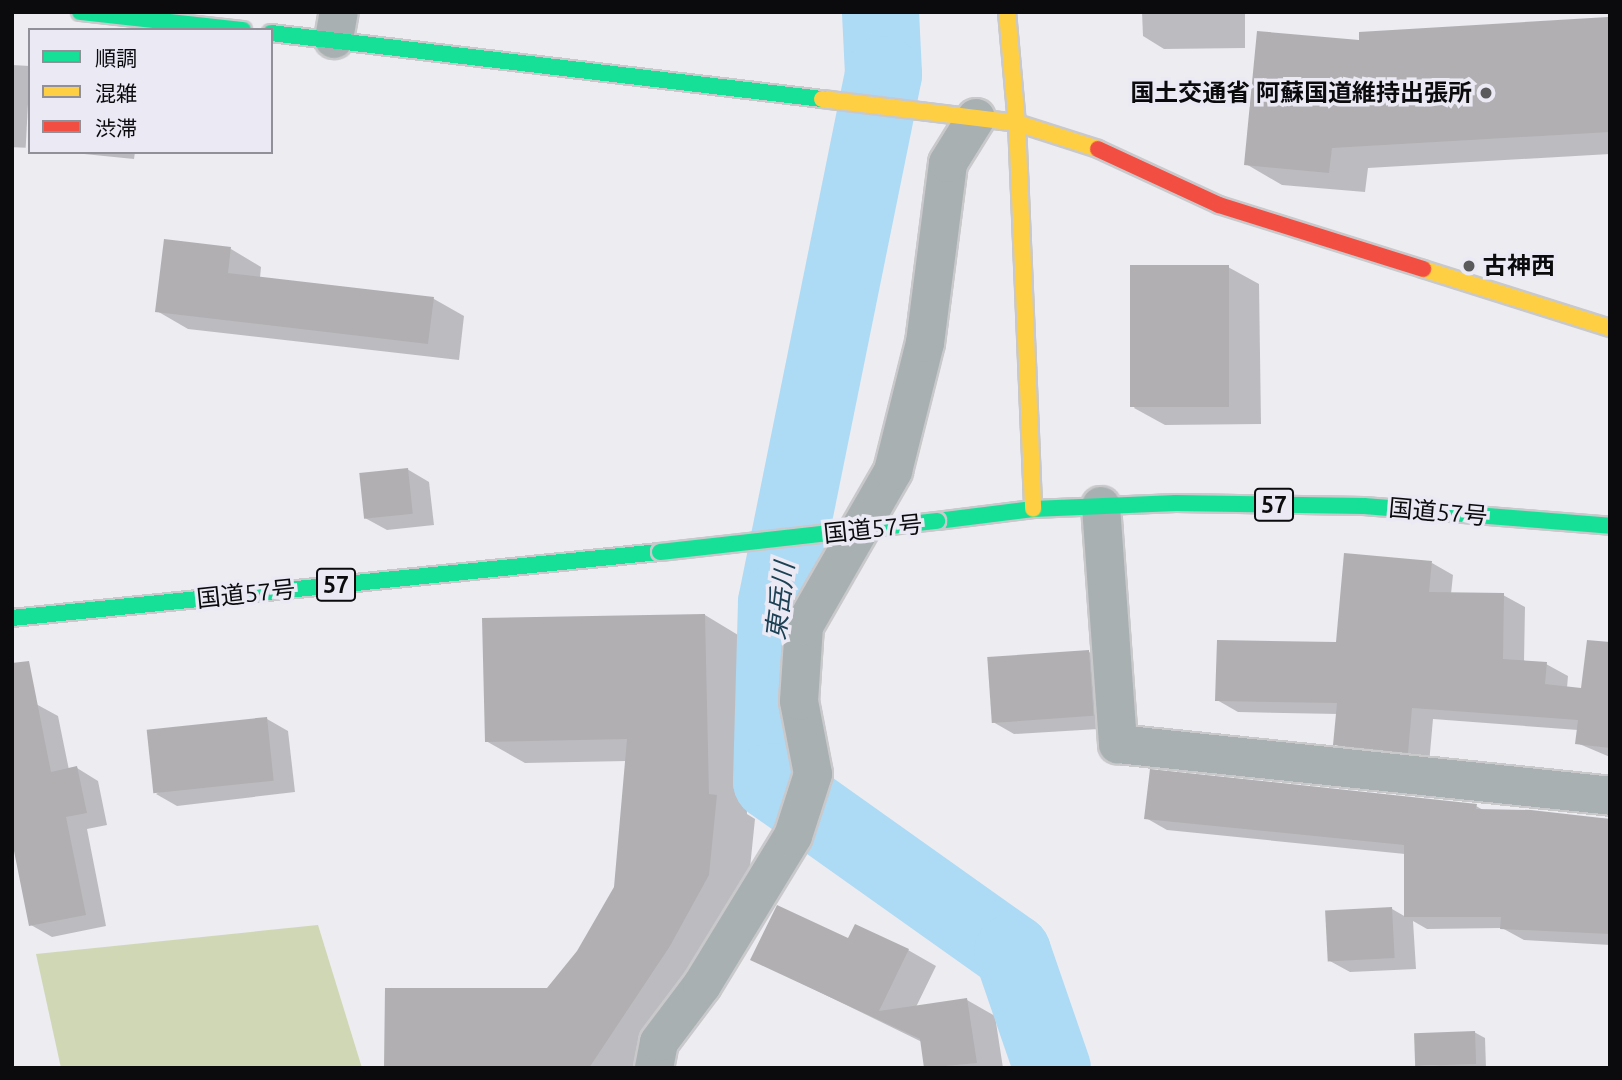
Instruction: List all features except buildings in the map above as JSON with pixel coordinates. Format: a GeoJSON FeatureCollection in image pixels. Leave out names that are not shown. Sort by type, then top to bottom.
{"type":"FeatureCollection","features":[{"type":"Feature","properties":{"kind":"main road"},"geometry":{"type":"LineString","coordinates":[[80,12],[225,28]]}},
{"type":"Feature","properties":{"kind":"main road"},"geometry":{"type":"LineString","coordinates":[[1007,12],[1017,123],[1033,509]]}},
{"type":"Feature","properties":{"kind":"main road"},"geometry":{"type":"LineString","coordinates":[[273,33],[337,26],[759,90],[1017,123],[1127,159],[1219,205],[1610,328]]}},
{"type":"Feature","properties":{"kind":"main road","name":"国道57号"},"geometry":{"type":"LineString","coordinates":[[12,618],[660,552],[1033,509],[1176,503],[1364,506],[1610,526]]}},
{"type":"Feature","properties":{"kind":"street"},"geometry":{"type":"LineString","coordinates":[[654,1068],[659,1042],[702,985],[793,836],[813,774],[799,701],[804,626],[893,471],[925,343],[948,163],[960,116]]}},
{"type":"Feature","properties":{"kind":"street"},"geometry":{"type":"LineString","coordinates":[[1101,506],[1118,744],[1610,796]]}},
{"type":"Feature","properties":{"kind":"green space"},"geometry":{"type":"Polygon","coordinates":[[[318,925],[362,1068],[61,1068],[36,954],[318,925]]]}},
{"type":"Feature","properties":{"kind":"waterway","name":"東岳川"},"geometry":{"type":"LineString","coordinates":[[880,12],[883,74],[776,602],[771,781],[1012,952],[1052,1068]]}},
{"type":"Feature","properties":{"kind":"traffic: fast"},"geometry":{"type":"LineString","coordinates":[[80,12],[225,28]]}},
{"type":"Feature","properties":{"kind":"traffic: fast"},"geometry":{"type":"LineString","coordinates":[[273,33],[822,99]]}},
{"type":"Feature","properties":{"kind":"traffic: fast"},"geometry":{"type":"LineString","coordinates":[[937,521],[1033,509],[1176,503],[1364,506],[1610,526]]}},
{"type":"Feature","properties":{"kind":"traffic: fast"},"geometry":{"type":"LineString","coordinates":[[660,552],[937,521]]}},
{"type":"Feature","properties":{"kind":"traffic: fast"},"geometry":{"type":"LineString","coordinates":[[12,618],[660,552]]}},
{"type":"Feature","properties":{"kind":"traffic: slow"},"geometry":{"type":"LineString","coordinates":[[1007,12],[1017,123],[1033,509]]}},
{"type":"Feature","properties":{"kind":"traffic: slow"},"geometry":{"type":"LineString","coordinates":[[822,99],[1017,123],[1098,149]]}},
{"type":"Feature","properties":{"kind":"traffic: slow"},"geometry":{"type":"LineString","coordinates":[[1423,269],[1610,328]]}},
{"type":"Feature","properties":{"kind":"traffic: jam"},"geometry":{"type":"LineString","coordinates":[[1098,149],[1219,205],[1423,269]]}},
{"type":"Feature","properties":{"kind":"place","name":"国土交通省 阿蘇国道維持出張所"},"geometry":{"type":"Point","coordinates":[1486,93]}},
{"type":"Feature","properties":{"kind":"place","name":"古神西"},"geometry":{"type":"Point","coordinates":[1469,266]}}]}
